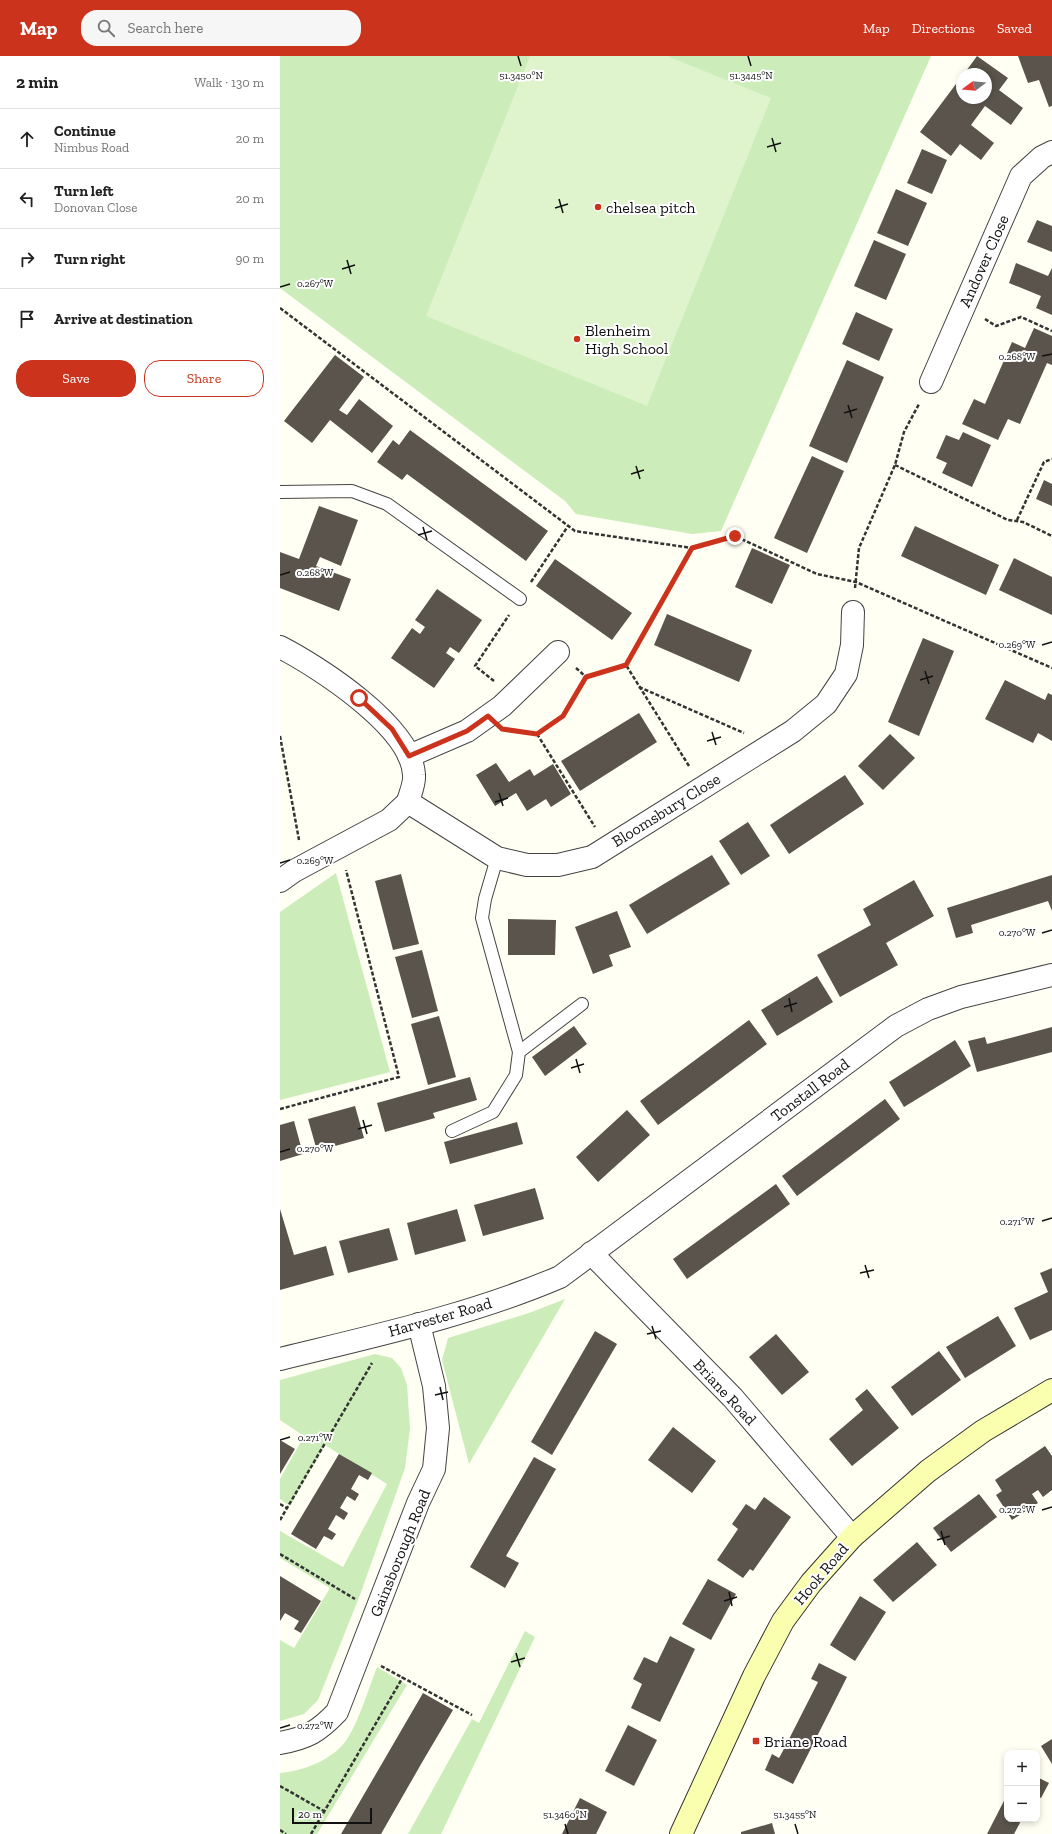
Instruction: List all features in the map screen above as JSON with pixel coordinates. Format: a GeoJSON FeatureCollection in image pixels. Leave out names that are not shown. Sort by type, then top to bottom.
{"type":"FeatureCollection","features":[{"type":"Feature","properties":{"kind":"main road","name":"Hook Road"},"geometry":{"type":"LineString","coordinates":[[681,1834],[754,1676],[783,1621],[811,1583],[852,1537],[928,1470],[983,1431],[1052,1390]]}},
{"type":"Feature","properties":{"kind":"street","name":"Andover Close"},"geometry":{"type":"LineString","coordinates":[[931,382],[1022,176],[1042,157],[1052,152]]}},
{"type":"Feature","properties":{"kind":"street","name":"Bloomsbury Close"},"geometry":{"type":"LineString","coordinates":[[408,802],[497,858],[527,865],[558,866],[592,857],[793,731],[826,704],[846,674],[852,645],[853,612]]}},
{"type":"Feature","properties":{"kind":"street"},"geometry":{"type":"LineString","coordinates":[[280,647],[359,698],[392,729],[409,756],[414,775],[408,802],[389,820],[303,866],[280,881]]}},
{"type":"Feature","properties":{"kind":"street"},"geometry":{"type":"LineString","coordinates":[[409,756],[467,731],[502,706],[558,652]]}},
{"type":"Feature","properties":{"kind":"street","name":"Tonstall Road"},"geometry":{"type":"LineString","coordinates":[[591,1253],[896,1026],[928,1009],[955,1000],[1052,975]]}},
{"type":"Feature","properties":{"kind":"street","name":"Harvester Road"},"geometry":{"type":"LineString","coordinates":[[280,1359],[419,1324],[521,1294],[560,1277],[591,1253]]}},
{"type":"Feature","properties":{"kind":"street","name":"Briane Road"},"geometry":{"type":"LineString","coordinates":[[591,1253],[733,1398],[852,1537]]}},
{"type":"Feature","properties":{"kind":"street","name":"Gainsborough Road"},"geometry":{"type":"LineString","coordinates":[[280,1742],[301,1739],[324,1726],[337,1712],[418,1503],[434,1469],[438,1428],[434,1386],[419,1324]]}},
{"type":"Feature","properties":{"kind":"lane"},"geometry":{"type":"LineString","coordinates":[[280,492],[352,490],[387,504],[520,599]]}},
{"type":"Feature","properties":{"kind":"lane"},"geometry":{"type":"LineString","coordinates":[[452,1131],[493,1112],[516,1075],[518,1052],[482,918],[485,899],[497,858]]}},
{"type":"Feature","properties":{"kind":"lane"},"geometry":{"type":"LineString","coordinates":[[518,1052],[582,1004]]}},
{"type":"Feature","properties":{"kind":"path"},"geometry":{"type":"LineString","coordinates":[[965,305],[996,326],[1021,317],[1052,331]]}},
{"type":"Feature","properties":{"kind":"path"},"geometry":{"type":"LineString","coordinates":[[280,308],[575,531],[692,548],[735,536],[817,574],[856,582],[1052,668]]}},
{"type":"Feature","properties":{"kind":"path"},"geometry":{"type":"LineString","coordinates":[[853,612],[859,548],[895,465],[904,432],[931,382]]}},
{"type":"Feature","properties":{"kind":"path"},"geometry":{"type":"LineString","coordinates":[[1017,520],[1044,462],[1052,459]]}},
{"type":"Feature","properties":{"kind":"path"},"geometry":{"type":"LineString","coordinates":[[895,465],[1008,520],[1017,520],[1052,536]]}},
{"type":"Feature","properties":{"kind":"path"},"geometry":{"type":"LineString","coordinates":[[488,716],[502,729],[537,734],[563,716],[586,677],[626,665],[692,548]]}},
{"type":"Feature","properties":{"kind":"path"},"geometry":{"type":"LineString","coordinates":[[558,652],[586,677]]}},
{"type":"Feature","properties":{"kind":"path"},"geometry":{"type":"LineString","coordinates":[[626,665],[638,687],[703,788]]}},
{"type":"Feature","properties":{"kind":"path"},"geometry":{"type":"LineString","coordinates":[[638,687],[772,744]]}},
{"type":"Feature","properties":{"kind":"path"},"geometry":{"type":"LineString","coordinates":[[537,734],[608,847]]}},
{"type":"Feature","properties":{"kind":"path"},"geometry":{"type":"LineString","coordinates":[[280,736],[303,866]]}},
{"type":"Feature","properties":{"kind":"path"},"geometry":{"type":"LineString","coordinates":[[280,1109],[400,1077],[340,847]]}},
{"type":"Feature","properties":{"kind":"path"},"geometry":{"type":"LineString","coordinates":[[280,1520],[374,1359],[371,1336]]}},
{"type":"Feature","properties":{"kind":"path"},"geometry":{"type":"LineString","coordinates":[[280,1504],[287,1508]]}},
{"type":"Feature","properties":{"kind":"path"},"geometry":{"type":"LineString","coordinates":[[280,1554],[376,1611]]}},
{"type":"Feature","properties":{"kind":"path"},"geometry":{"type":"LineString","coordinates":[[360,1654],[472,1715]]}},
{"type":"Feature","properties":{"kind":"path"},"geometry":{"type":"LineString","coordinates":[[311,1834],[403,1677]]}},
{"type":"Feature","properties":{"kind":"path"},"geometry":{"type":"LineString","coordinates":[[280,1786],[324,1811]]}},
{"type":"Feature","properties":{"kind":"path"},"geometry":{"type":"LineString","coordinates":[[280,1830],[286,1834]]}},
{"type":"Feature","properties":{"kind":"green space","name":"Blenheim High School"},"geometry":{"type":"Polygon","coordinates":[[[280,56],[931,56],[721,531],[692,534],[576,514],[565,501],[280,288],[280,56]]]}},
{"type":"Feature","properties":{"kind":"green space","name":"chelsea pitch"},"geometry":{"type":"Polygon","coordinates":[[[530,56],[667,56],[771,98],[647,406],[426,316],[530,56]]]}},
{"type":"Feature","properties":{"kind":"green space"},"geometry":{"type":"Polygon","coordinates":[[[336,873],[390,1072],[280,1100],[280,912],[336,873]]]}},
{"type":"Feature","properties":{"kind":"green space"},"geometry":{"type":"Polygon","coordinates":[[[565,1299],[469,1464],[442,1360],[448,1338],[529,1313],[565,1299]]]}},
{"type":"Feature","properties":{"kind":"green space"},"geometry":{"type":"Polygon","coordinates":[[[375,1354],[392,1358],[401,1368],[407,1385],[410,1429],[405,1468],[360,1595],[318,1700],[304,1714],[280,1721],[280,1640],[294,1648],[330,1588],[280,1558],[280,1531],[343,1567],[387,1484],[325,1445],[290,1506],[280,1499],[280,1479],[304,1436],[280,1420],[280,1380],[375,1354]]]}},
{"type":"Feature","properties":{"kind":"green space"},"geometry":{"type":"Polygon","coordinates":[[[525,1631],[535,1637],[441,1834],[408,1834],[472,1719],[479,1723],[525,1631]]]}},
{"type":"Feature","properties":{"kind":"green space"},"geometry":{"type":"Polygon","coordinates":[[[377,1667],[407,1685],[317,1834],[280,1834],[280,1773],[299,1770],[319,1762],[336,1751],[343,1744],[357,1720],[377,1667]]]}},
{"type":"Feature","properties":{"kind":"building"},"geometry":{"type":"Polygon","coordinates":[[[977,56],[1008,78],[999,90],[1023,108],[1011,125],[985,106],[971,125],[994,143],[981,160],[960,144],[951,156],[920,132],[956,84],[956,104],[992,104],[992,68],[968,68],[977,56]]]}},
{"type":"Feature","properties":{"kind":"building"},"geometry":{"type":"Polygon","coordinates":[[[1018,56],[1052,56],[1052,106],[1049,107],[1039,80],[1028,83],[1018,56]]]}},
{"type":"Feature","properties":{"kind":"building"},"geometry":{"type":"Polygon","coordinates":[[[922,149],[947,160],[932,194],[907,183],[922,149]]]}},
{"type":"Feature","properties":{"kind":"building"},"geometry":{"type":"Polygon","coordinates":[[[896,189],[927,203],[908,246],[877,233],[896,189]]]}},
{"type":"Feature","properties":{"kind":"building"},"geometry":{"type":"Polygon","coordinates":[[[1037,220],[1052,226],[1052,252],[1027,242],[1037,220]]]}},
{"type":"Feature","properties":{"kind":"building"},"geometry":{"type":"Polygon","coordinates":[[[874,240],[906,254],[886,300],[854,286],[874,240]]]}},
{"type":"Feature","properties":{"kind":"building"},"geometry":{"type":"Polygon","coordinates":[[[1016,263],[1048,276],[1052,268],[1052,315],[1036,308],[1041,296],[1009,283],[1016,263]]]}},
{"type":"Feature","properties":{"kind":"building"},"geometry":{"type":"Polygon","coordinates":[[[856,312],[893,329],[879,361],[842,344],[856,312]]]}},
{"type":"Feature","properties":{"kind":"building"},"geometry":{"type":"Polygon","coordinates":[[[1034,328],[1052,336],[1052,365],[1047,363],[1020,424],[1008,419],[998,440],[962,424],[974,399],[985,404],[1012,342],[1025,348],[1034,328]]]}},
{"type":"Feature","properties":{"kind":"building"},"geometry":{"type":"Polygon","coordinates":[[[335,355],[364,377],[339,410],[347,415],[359,399],[393,426],[372,453],[330,420],[312,443],[284,421],[335,355]]]}},
{"type":"Feature","properties":{"kind":"building"},"geometry":{"type":"Polygon","coordinates":[[[847,360],[884,377],[847,463],[809,446],[847,360]]]}},
{"type":"Feature","properties":{"kind":"building"},"geometry":{"type":"Polygon","coordinates":[[[410,430],[548,531],[526,561],[407,474],[402,480],[377,462],[393,440],[399,445],[410,430]]]}},
{"type":"Feature","properties":{"kind":"building"},"geometry":{"type":"Polygon","coordinates":[[[963,432],[991,445],[972,487],[942,473],[947,463],[936,458],[946,435],[959,440],[963,432]]]}},
{"type":"Feature","properties":{"kind":"building"},"geometry":{"type":"Polygon","coordinates":[[[812,456],[844,471],[807,553],[774,538],[812,456]]]}},
{"type":"Feature","properties":{"kind":"building"},"geometry":{"type":"Polygon","coordinates":[[[1044,480],[1052,484],[1052,506],[1036,499],[1044,480]]]}},
{"type":"Feature","properties":{"kind":"building"},"geometry":{"type":"Polygon","coordinates":[[[319,506],[358,520],[341,566],[320,557],[316,566],[351,579],[339,611],[280,588],[280,552],[299,559],[319,506]]]}},
{"type":"Feature","properties":{"kind":"building"},"geometry":{"type":"Polygon","coordinates":[[[915,526],[999,565],[986,595],[901,556],[915,526]]]}},
{"type":"Feature","properties":{"kind":"building"},"geometry":{"type":"Polygon","coordinates":[[[752,548],[790,565],[772,604],[735,587],[752,548]]]}},
{"type":"Feature","properties":{"kind":"building"},"geometry":{"type":"Polygon","coordinates":[[[1014,558],[1052,577],[1052,615],[999,590],[1014,558]]]}},
{"type":"Feature","properties":{"kind":"building"},"geometry":{"type":"Polygon","coordinates":[[[555,559],[632,613],[612,640],[536,586],[555,559]]]}},
{"type":"Feature","properties":{"kind":"building"},"geometry":{"type":"Polygon","coordinates":[[[437,589],[482,620],[459,653],[450,647],[446,653],[455,659],[434,688],[391,658],[412,628],[420,634],[425,627],[415,620],[437,589]]]}},
{"type":"Feature","properties":{"kind":"building"},"geometry":{"type":"Polygon","coordinates":[[[667,614],[752,650],[739,682],[654,645],[667,614]]]}},
{"type":"Feature","properties":{"kind":"building"},"geometry":{"type":"Polygon","coordinates":[[[923,638],[954,651],[919,736],[888,722],[923,638]]]}},
{"type":"Feature","properties":{"kind":"building"},"geometry":{"type":"Polygon","coordinates":[[[1005,680],[1045,700],[1048,693],[1052,695],[1052,741],[1038,733],[1033,743],[985,719],[1005,680]]]}},
{"type":"Feature","properties":{"kind":"building"},"geometry":{"type":"Polygon","coordinates":[[[639,713],[657,742],[580,791],[561,761],[639,713]]]}},
{"type":"Feature","properties":{"kind":"building"},"geometry":{"type":"Polygon","coordinates":[[[890,734],[915,758],[883,790],[858,766],[890,734]]]}},
{"type":"Feature","properties":{"kind":"building"},"geometry":{"type":"Polygon","coordinates":[[[496,763],[509,782],[530,769],[534,776],[553,764],[571,794],[551,807],[546,799],[527,811],[516,793],[495,806],[476,775],[496,763]]]}},
{"type":"Feature","properties":{"kind":"building"},"geometry":{"type":"Polygon","coordinates":[[[845,775],[864,804],[789,854],[770,825],[845,775]]]}},
{"type":"Feature","properties":{"kind":"building"},"geometry":{"type":"Polygon","coordinates":[[[748,822],[770,856],[741,875],[719,841],[748,822]]]}},
{"type":"Feature","properties":{"kind":"building"},"geometry":{"type":"Polygon","coordinates":[[[712,855],[730,884],[647,934],[629,905],[712,855]]]}},
{"type":"Feature","properties":{"kind":"building"},"geometry":{"type":"Polygon","coordinates":[[[401,874],[419,944],[393,950],[375,881],[401,874]]]}},
{"type":"Feature","properties":{"kind":"building"},"geometry":{"type":"Polygon","coordinates":[[[1052,875],[1052,911],[1048,901],[971,925],[973,933],[956,938],[947,908],[1052,875]]]}},
{"type":"Feature","properties":{"kind":"building"},"geometry":{"type":"Polygon","coordinates":[[[914,880],[934,916],[886,943],[898,965],[840,997],[817,955],[871,925],[863,909],[914,880]]]}},
{"type":"Feature","properties":{"kind":"building"},"geometry":{"type":"Polygon","coordinates":[[[617,911],[631,947],[609,955],[613,966],[593,974],[575,927],[617,911]]]}},
{"type":"Feature","properties":{"kind":"building"},"geometry":{"type":"Polygon","coordinates":[[[508,919],[556,920],[555,955],[508,955],[508,919]]]}},
{"type":"Feature","properties":{"kind":"building"},"geometry":{"type":"Polygon","coordinates":[[[422,950],[438,1011],[412,1018],[395,957],[422,950]]]}},
{"type":"Feature","properties":{"kind":"building"},"geometry":{"type":"Polygon","coordinates":[[[817,976],[833,1002],[777,1036],[761,1010],[817,976]]]}},
{"type":"Feature","properties":{"kind":"building"},"geometry":{"type":"Polygon","coordinates":[[[439,1016],[456,1077],[428,1085],[411,1024],[439,1016]]]}},
{"type":"Feature","properties":{"kind":"building"},"geometry":{"type":"Polygon","coordinates":[[[749,1020],[767,1044],[658,1125],[640,1101],[749,1020]]]}},
{"type":"Feature","properties":{"kind":"building"},"geometry":{"type":"Polygon","coordinates":[[[574,1026],[587,1044],[545,1076],[532,1057],[574,1026]]]}},
{"type":"Feature","properties":{"kind":"building"},"geometry":{"type":"Polygon","coordinates":[[[1052,1027],[1052,1052],[977,1072],[968,1041],[985,1037],[987,1044],[1052,1027]]]}},
{"type":"Feature","properties":{"kind":"building"},"geometry":{"type":"Polygon","coordinates":[[[955,1040],[971,1066],[904,1107],[889,1082],[955,1040]]]}},
{"type":"Feature","properties":{"kind":"building"},"geometry":{"type":"Polygon","coordinates":[[[470,1077],[477,1100],[433,1113],[435,1118],[385,1132],[377,1103],[470,1077]]]}},
{"type":"Feature","properties":{"kind":"building"},"geometry":{"type":"Polygon","coordinates":[[[885,1099],[900,1119],[797,1196],[782,1176],[885,1099]]]}},
{"type":"Feature","properties":{"kind":"building"},"geometry":{"type":"Polygon","coordinates":[[[355,1106],[364,1138],[317,1151],[308,1119],[355,1106]]]}},
{"type":"Feature","properties":{"kind":"building"},"geometry":{"type":"Polygon","coordinates":[[[627,1110],[650,1135],[598,1182],[576,1157],[627,1110]]]}},
{"type":"Feature","properties":{"kind":"building"},"geometry":{"type":"Polygon","coordinates":[[[294,1121],[303,1154],[280,1161],[280,1125],[294,1121]]]}},
{"type":"Feature","properties":{"kind":"building"},"geometry":{"type":"Polygon","coordinates":[[[517,1122],[523,1144],[450,1164],[444,1142],[517,1122]]]}},
{"type":"Feature","properties":{"kind":"building"},"geometry":{"type":"Polygon","coordinates":[[[776,1184],[790,1204],[687,1279],[673,1259],[776,1184]]]}},
{"type":"Feature","properties":{"kind":"building"},"geometry":{"type":"Polygon","coordinates":[[[535,1188],[544,1219],[483,1236],[474,1205],[535,1188]]]}},
{"type":"Feature","properties":{"kind":"building"},"geometry":{"type":"Polygon","coordinates":[[[280,1209],[294,1255],[326,1246],[334,1275],[280,1290],[280,1209]]]}},
{"type":"Feature","properties":{"kind":"building"},"geometry":{"type":"Polygon","coordinates":[[[457,1209],[466,1241],[415,1255],[407,1223],[457,1209]]]}},
{"type":"Feature","properties":{"kind":"building"},"geometry":{"type":"Polygon","coordinates":[[[389,1228],[398,1260],[348,1273],[339,1241],[389,1228]]]}},
{"type":"Feature","properties":{"kind":"building"},"geometry":{"type":"Polygon","coordinates":[[[1052,1268],[1052,1330],[1030,1340],[1014,1308],[1048,1292],[1040,1273],[1052,1268]]]}},
{"type":"Feature","properties":{"kind":"building"},"geometry":{"type":"Polygon","coordinates":[[[998,1316],[1016,1346],[965,1378],[946,1347],[998,1316]]]}},
{"type":"Feature","properties":{"kind":"building"},"geometry":{"type":"Polygon","coordinates":[[[595,1331],[617,1344],[552,1455],[531,1442],[595,1331]]]}},
{"type":"Feature","properties":{"kind":"building"},"geometry":{"type":"Polygon","coordinates":[[[776,1334],[809,1372],[782,1395],[749,1357],[776,1334]]]}},
{"type":"Feature","properties":{"kind":"building"},"geometry":{"type":"Polygon","coordinates":[[[939,1351],[961,1380],[912,1416],[891,1387],[939,1351]]]}},
{"type":"Feature","properties":{"kind":"building"},"geometry":{"type":"Polygon","coordinates":[[[867,1389],[899,1428],[852,1466],[829,1439],[863,1410],[855,1399],[867,1389]]]}},
{"type":"Feature","properties":{"kind":"building"},"geometry":{"type":"Polygon","coordinates":[[[673,1427],[716,1461],[692,1493],[648,1460],[673,1427]]]}},
{"type":"Feature","properties":{"kind":"building"},"geometry":{"type":"Polygon","coordinates":[[[280,1440],[295,1449],[280,1474],[280,1440]]]}},
{"type":"Feature","properties":{"kind":"building"},"geometry":{"type":"Polygon","coordinates":[[[1045,1446],[1052,1456],[1052,1490],[1043,1497],[1038,1490],[1032,1494],[1038,1503],[1012,1520],[996,1495],[1002,1491],[995,1480],[1045,1446]]]}},
{"type":"Feature","properties":{"kind":"building"},"geometry":{"type":"Polygon","coordinates":[[[339,1454],[372,1473],[368,1480],[359,1475],[351,1489],[359,1494],[355,1501],[347,1496],[340,1508],[348,1513],[344,1520],[336,1515],[328,1529],[336,1534],[332,1540],[324,1536],[316,1549],[291,1534],[339,1454]]]}},
{"type":"Feature","properties":{"kind":"building"},"geometry":{"type":"Polygon","coordinates":[[[534,1457],[556,1469],[506,1556],[519,1563],[505,1588],[470,1567],[534,1457]]]}},
{"type":"Feature","properties":{"kind":"building"},"geometry":{"type":"Polygon","coordinates":[[[979,1494],[997,1517],[951,1552],[933,1528],[979,1494]]]}},
{"type":"Feature","properties":{"kind":"building"},"geometry":{"type":"Polygon","coordinates":[[[764,1497],[791,1517],[753,1571],[750,1569],[743,1578],[717,1560],[738,1529],[732,1524],[746,1504],[755,1510],[764,1497]]]}},
{"type":"Feature","properties":{"kind":"building"},"geometry":{"type":"Polygon","coordinates":[[[917,1542],[937,1565],[893,1602],[873,1580],[917,1542]]]}},
{"type":"Feature","properties":{"kind":"building"},"geometry":{"type":"Polygon","coordinates":[[[280,1576],[321,1601],[301,1633],[294,1629],[299,1621],[285,1613],[280,1621],[280,1576]]]}},
{"type":"Feature","properties":{"kind":"building"},"geometry":{"type":"Polygon","coordinates":[[[708,1579],[736,1594],[711,1640],[682,1624],[708,1579]]]}},
{"type":"Feature","properties":{"kind":"building"},"geometry":{"type":"Polygon","coordinates":[[[860,1596],[886,1612],[855,1661],[830,1645],[860,1596]]]}},
{"type":"Feature","properties":{"kind":"building"},"geometry":{"type":"Polygon","coordinates":[[[670,1636],[695,1649],[660,1722],[631,1708],[642,1684],[633,1679],[644,1657],[657,1663],[670,1636]]]}},
{"type":"Feature","properties":{"kind":"building"},"geometry":{"type":"Polygon","coordinates":[[[819,1663],[847,1677],[793,1784],[765,1770],[772,1754],[779,1758],[818,1682],[811,1679],[819,1663]]]}},
{"type":"Feature","properties":{"kind":"building"},"geometry":{"type":"Polygon","coordinates":[[[423,1693],[453,1710],[381,1834],[341,1834],[423,1693]]]}},
{"type":"Feature","properties":{"kind":"building"},"geometry":{"type":"Polygon","coordinates":[[[628,1725],[657,1740],[634,1786],[605,1771],[628,1725]]]}},
{"type":"Feature","properties":{"kind":"building"},"geometry":{"type":"Polygon","coordinates":[[[1052,1739],[1052,1764],[1041,1746],[1052,1739]]]}},
{"type":"Feature","properties":{"kind":"building"},"geometry":{"type":"Polygon","coordinates":[[[1040,1778],[1049,1783],[1040,1798],[1040,1778]]]}},
{"type":"Feature","properties":{"kind":"building"},"geometry":{"type":"Polygon","coordinates":[[[580,1798],[607,1812],[596,1834],[562,1834],[580,1798]]]}},
{"type":"Feature","properties":{"kind":"building"},"geometry":{"type":"Polygon","coordinates":[[[1004,1801],[1004,1822],[1020,1822],[1014,1834],[987,1834],[1004,1801]]]}},
{"type":"Feature","properties":{"kind":"building"},"geometry":{"type":"Polygon","coordinates":[[[772,1823],[775,1834],[741,1834],[741,1832],[772,1823]]]}},
{"type":"Feature","properties":{"kind":"place","name":"chelsea pitch"},"geometry":{"type":"Point","coordinates":[598,207]}},
{"type":"Feature","properties":{"kind":"place","name":"Blenheim High School"},"geometry":{"type":"Point","coordinates":[577,339]}},
{"type":"Feature","properties":{"kind":"place","name":"Briane Road"},"geometry":{"type":"Point","coordinates":[756,1741]}},
{"type":"Feature","properties":{"kind":"route"},"geometry":{"type":"LineString","coordinates":[[359,698],[392,729],[409,756],[467,731],[488,716],[502,729],[537,734],[563,716],[586,677],[626,665],[692,548],[735,536]]}}]}
